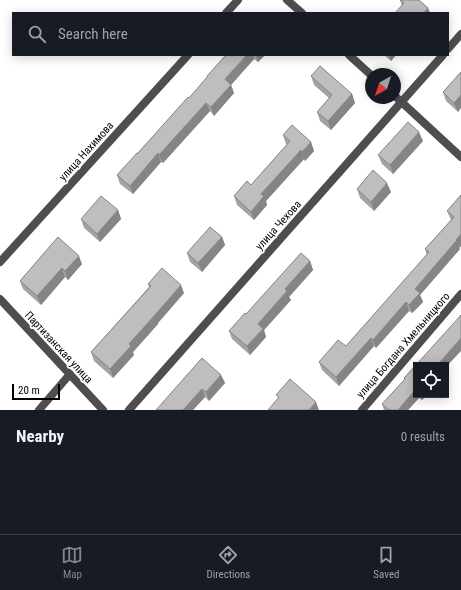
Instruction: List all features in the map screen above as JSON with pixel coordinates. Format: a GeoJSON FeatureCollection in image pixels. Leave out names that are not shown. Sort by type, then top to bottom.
{"type":"FeatureCollection","features":[{"type":"Feature","properties":{"kind":"street"},"geometry":{"type":"LineString","coordinates":[[227,12],[238,0]]}},
{"type":"Feature","properties":{"kind":"street"},"geometry":{"type":"LineString","coordinates":[[287,0],[301,12]]}},
{"type":"Feature","properties":{"kind":"street"},"geometry":{"type":"LineString","coordinates":[[449,48],[461,34]]}},
{"type":"Feature","properties":{"kind":"street","name":"улица Нахимова"},"geometry":{"type":"LineString","coordinates":[[0,262],[187,56]]}},
{"type":"Feature","properties":{"kind":"street"},"geometry":{"type":"LineString","coordinates":[[350,56],[365,70]]}},
{"type":"Feature","properties":{"kind":"street","name":"улица Чехова"},"geometry":{"type":"LineString","coordinates":[[129,410],[442,56]]}},
{"type":"Feature","properties":{"kind":"street"},"geometry":{"type":"LineString","coordinates":[[402,102],[461,157]]}},
{"type":"Feature","properties":{"kind":"street","name":"улица Богдана Хмельницкого"},"geometry":{"type":"LineString","coordinates":[[362,410],[461,294]]}},
{"type":"Feature","properties":{"kind":"street","name":"Партизанская улица"},"geometry":{"type":"LineString","coordinates":[[0,299],[103,410]]}},
{"type":"Feature","properties":{"kind":"street"},"geometry":{"type":"LineString","coordinates":[[40,410],[70,374]]}},
{"type":"Feature","properties":{"kind":"building"},"geometry":{"type":"Polygon","coordinates":[[[400,0],[419,0],[428,8],[425,12],[396,12],[404,3],[400,0]]]}},
{"type":"Feature","properties":{"kind":"building"},"geometry":{"type":"Polygon","coordinates":[[[225,56],[246,56],[225,79],[231,85],[211,107],[206,103],[159,155],[158,153],[130,186],[117,175],[188,97],[189,98],[225,56]]]}},
{"type":"Feature","properties":{"kind":"building"},"geometry":{"type":"Polygon","coordinates":[[[320,66],[352,94],[328,121],[317,112],[332,95],[311,76],[320,66]]]}},
{"type":"Feature","properties":{"kind":"building"},"geometry":{"type":"Polygon","coordinates":[[[461,72],[461,95],[454,103],[443,92],[461,72]]]}},
{"type":"Feature","properties":{"kind":"building"},"geometry":{"type":"Polygon","coordinates":[[[408,122],[419,132],[390,165],[378,155],[408,122]]]}},
{"type":"Feature","properties":{"kind":"building"},"geometry":{"type":"Polygon","coordinates":[[[292,125],[311,142],[302,152],[301,150],[261,194],[264,196],[251,212],[234,196],[247,181],[251,185],[290,141],[283,135],[292,125]]]}},
{"type":"Feature","properties":{"kind":"building"},"geometry":{"type":"Polygon","coordinates":[[[373,170],[387,183],[371,202],[357,189],[373,170]]]}},
{"type":"Feature","properties":{"kind":"building"},"geometry":{"type":"Polygon","coordinates":[[[461,195],[461,234],[457,240],[415,289],[420,293],[409,305],[406,302],[373,340],[371,338],[336,377],[319,362],[338,340],[346,346],[429,252],[425,249],[454,217],[447,211],[461,195]]]}},
{"type":"Feature","properties":{"kind":"building"},"geometry":{"type":"Polygon","coordinates":[[[101,196],[118,210],[97,234],[81,219],[101,196]]]}},
{"type":"Feature","properties":{"kind":"building"},"geometry":{"type":"Polygon","coordinates":[[[210,227],[222,237],[198,263],[187,253],[210,227]]]}},
{"type":"Feature","properties":{"kind":"building"},"geometry":{"type":"Polygon","coordinates":[[[58,237],[79,256],[65,271],[62,268],[37,296],[20,281],[58,237]]]}},
{"type":"Feature","properties":{"kind":"building"},"geometry":{"type":"Polygon","coordinates":[[[301,253],[310,261],[285,289],[287,291],[258,324],[263,329],[247,346],[229,331],[301,253]]]}},
{"type":"Feature","properties":{"kind":"building"},"geometry":{"type":"Polygon","coordinates":[[[162,268],[181,285],[129,344],[131,346],[110,369],[91,352],[151,286],[148,284],[162,268]]]}},
{"type":"Feature","properties":{"kind":"building"},"geometry":{"type":"Polygon","coordinates":[[[461,315],[461,338],[440,362],[419,362],[461,315]]]}},
{"type":"Feature","properties":{"kind":"building"},"geometry":{"type":"Polygon","coordinates":[[[202,358],[221,375],[206,392],[202,389],[183,410],[156,410],[202,358]]]}},
{"type":"Feature","properties":{"kind":"building"},"geometry":{"type":"Polygon","coordinates":[[[413,368],[413,392],[398,410],[389,410],[382,404],[405,379],[404,378],[413,368]]]}},
{"type":"Feature","properties":{"kind":"building"},"geometry":{"type":"Polygon","coordinates":[[[290,379],[316,402],[309,410],[268,410],[279,397],[276,395],[290,379]]]}}]}
